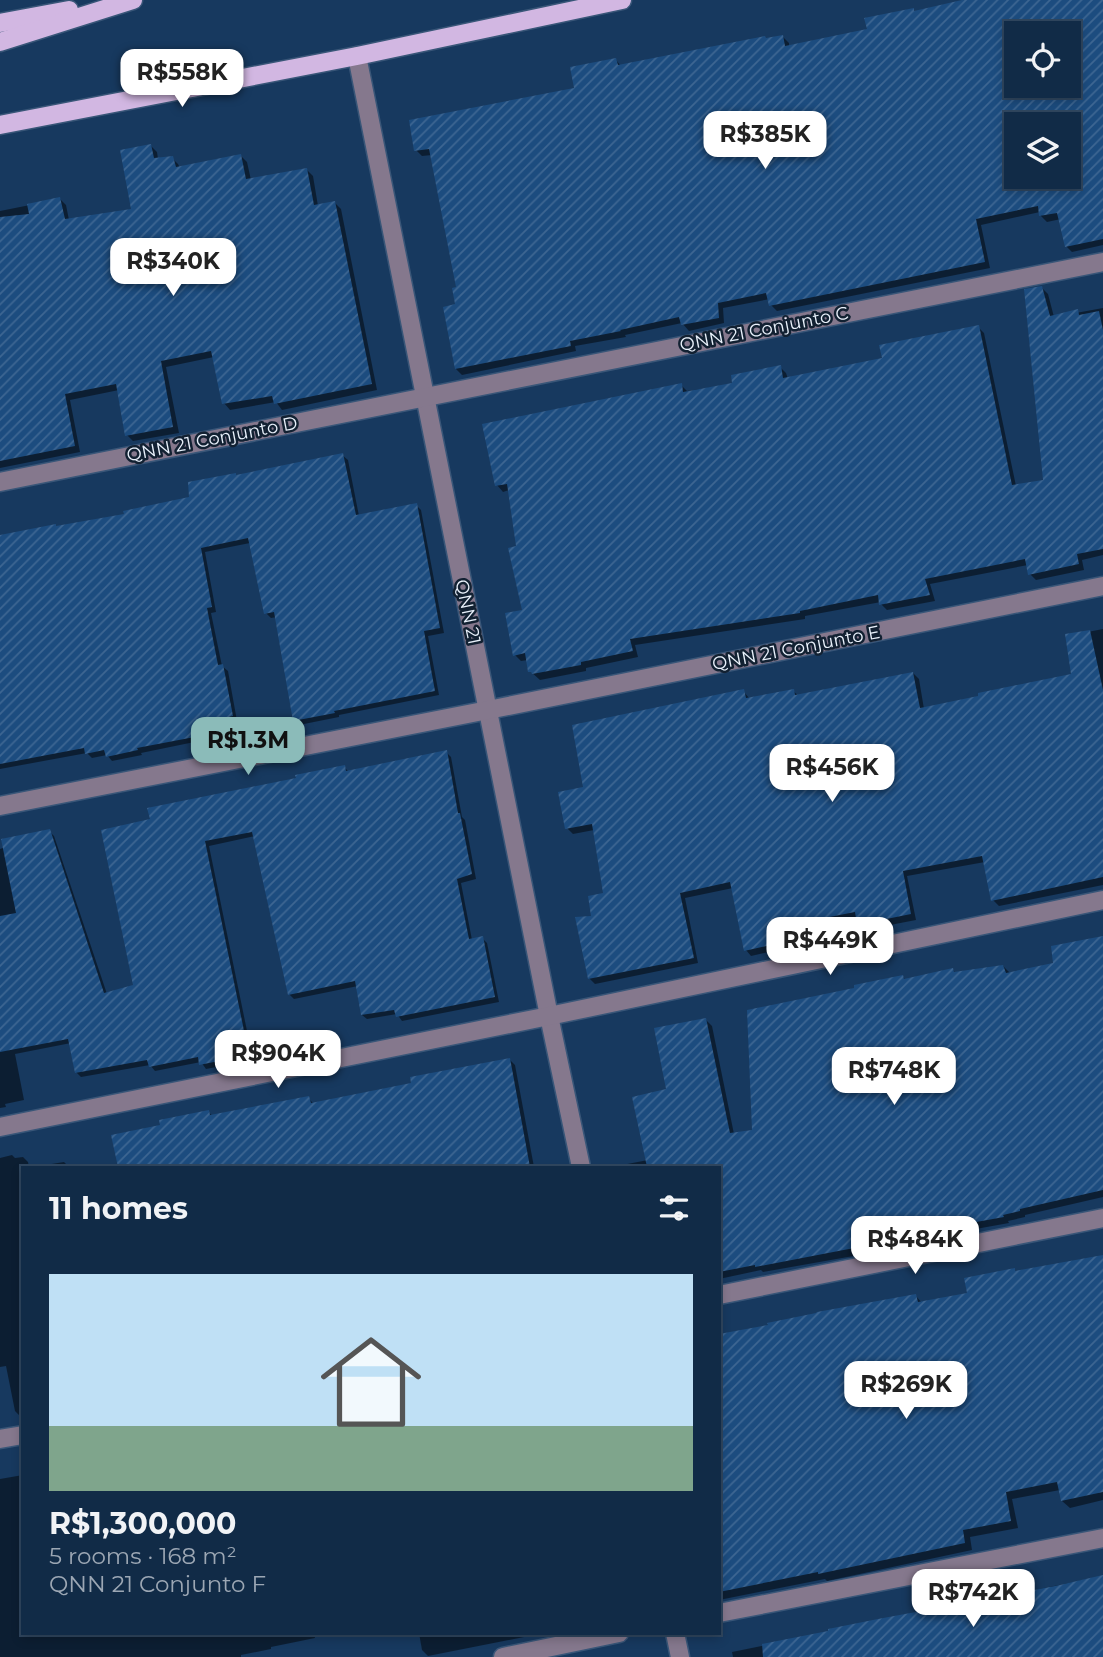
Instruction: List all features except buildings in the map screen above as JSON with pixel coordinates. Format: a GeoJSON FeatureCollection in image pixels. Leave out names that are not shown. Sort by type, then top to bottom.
{"type":"FeatureCollection","features":[{"type":"Feature","properties":{"kind":"main road"},"geometry":{"type":"LineString","coordinates":[[0,23],[120,0]]}},
{"type":"Feature","properties":{"kind":"main road"},"geometry":{"type":"LineString","coordinates":[[0,41],[133,0]]}},
{"type":"Feature","properties":{"kind":"main road"},"geometry":{"type":"LineString","coordinates":[[0,125],[357,56],[622,0]]}},
{"type":"Feature","properties":{"kind":"street","name":"QNN 21"},"geometry":{"type":"LineString","coordinates":[[357,56],[581,1166]]}},
{"type":"Feature","properties":{"kind":"street","name":"QNN 21 Conjunto C"},"geometry":{"type":"LineString","coordinates":[[424,396],[1103,262]]}},
{"type":"Feature","properties":{"kind":"street","name":"QNN 21 Conjunto D"},"geometry":{"type":"LineString","coordinates":[[0,482],[424,396]]}},
{"type":"Feature","properties":{"kind":"street","name":"QNN 21 Conjunto E"},"geometry":{"type":"LineString","coordinates":[[0,806],[1103,586]]}},
{"type":"Feature","properties":{"kind":"street"},"geometry":{"type":"LineString","coordinates":[[0,1127],[1103,900]]}},
{"type":"Feature","properties":{"kind":"street"},"geometry":{"type":"LineString","coordinates":[[721,1296],[1103,1218]]}},
{"type":"Feature","properties":{"kind":"street"},"geometry":{"type":"LineString","coordinates":[[0,1439],[21,1435]]}},
{"type":"Feature","properties":{"kind":"street"},"geometry":{"type":"LineString","coordinates":[[721,1613],[1103,1538]]}},
{"type":"Feature","properties":{"kind":"street"},"geometry":{"type":"LineString","coordinates":[[503,1657],[610,1635]]}},
{"type":"Feature","properties":{"kind":"street"},"geometry":{"type":"LineString","coordinates":[[675,1635],[680,1657]]}}]}
